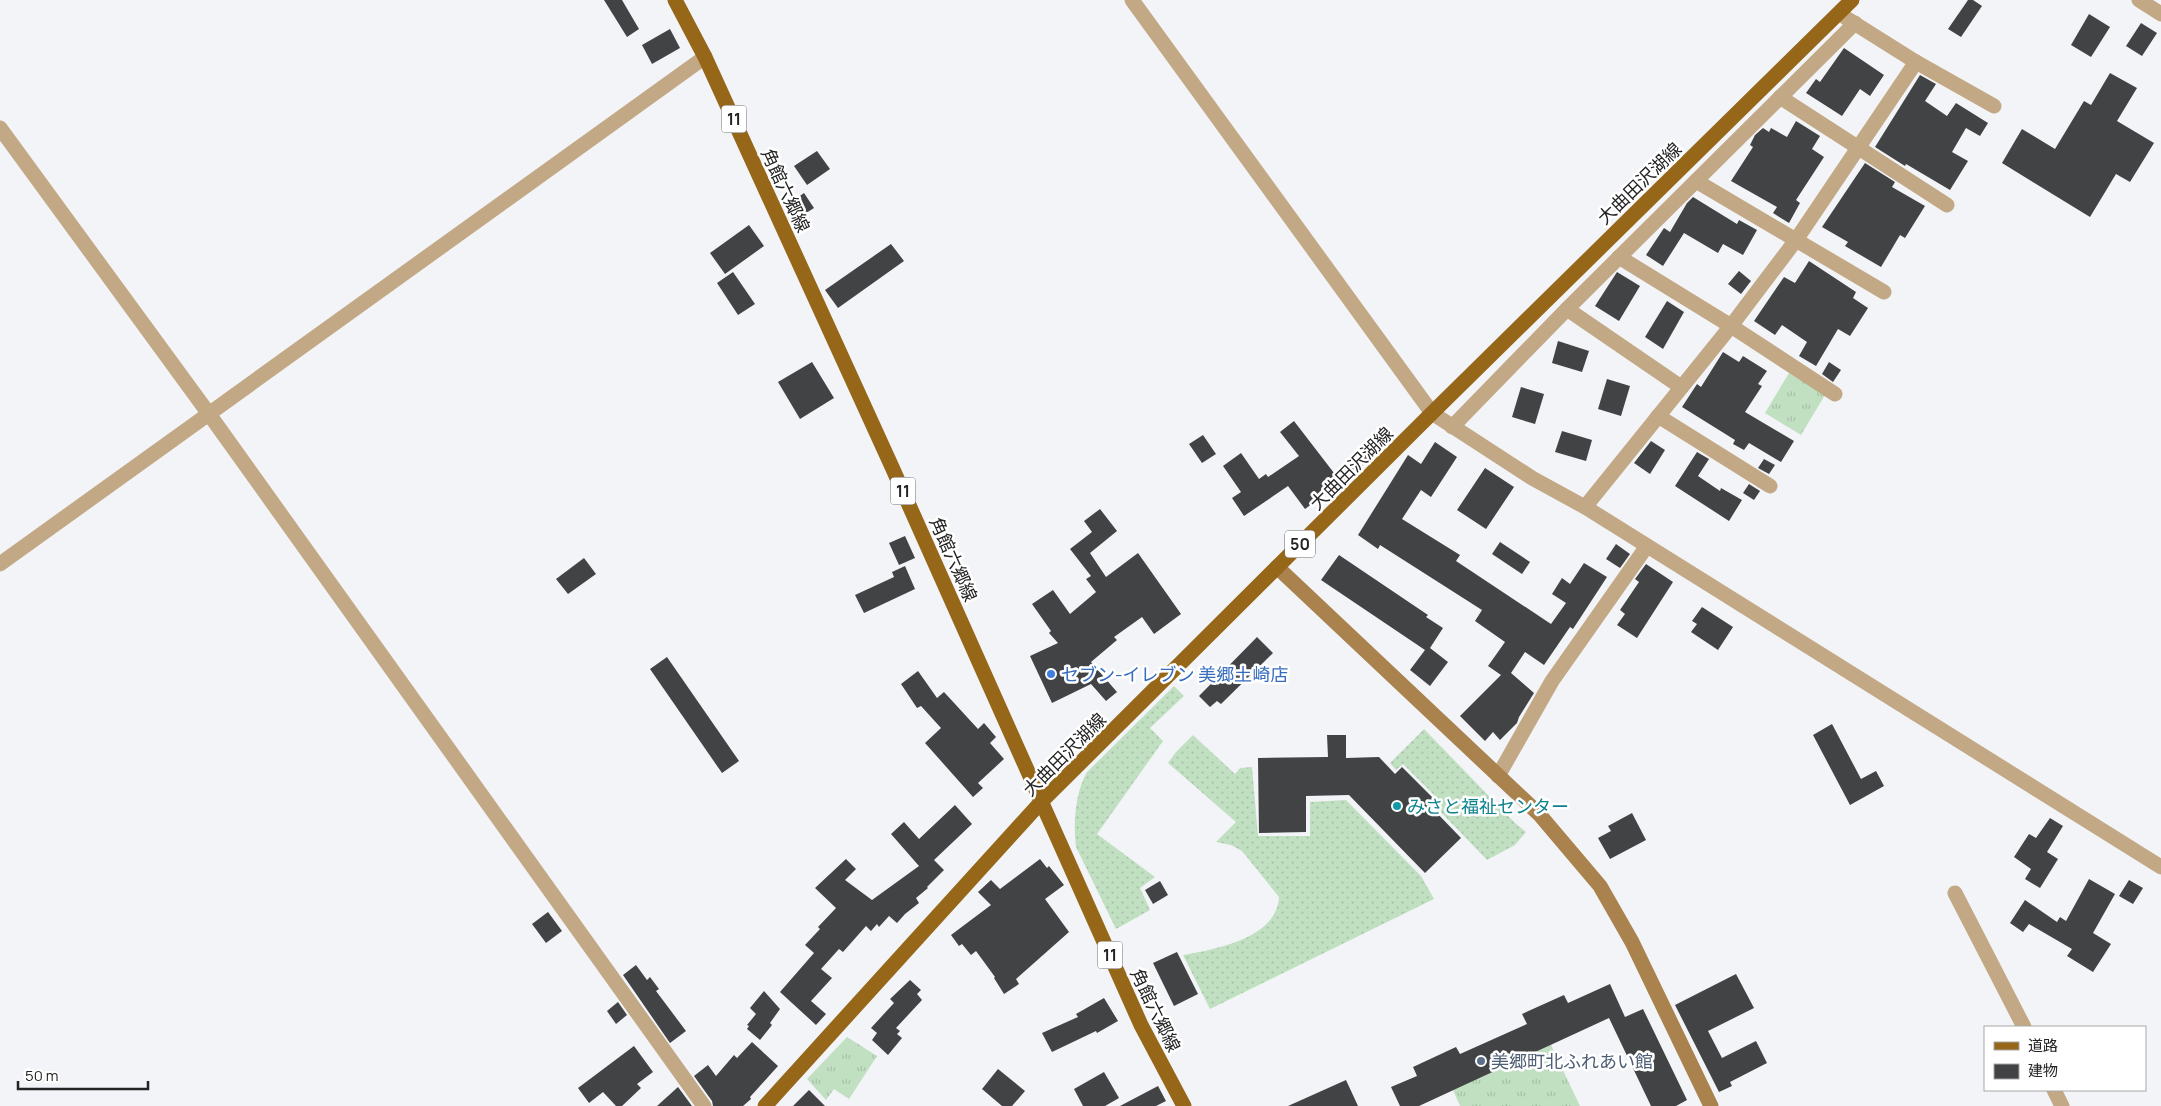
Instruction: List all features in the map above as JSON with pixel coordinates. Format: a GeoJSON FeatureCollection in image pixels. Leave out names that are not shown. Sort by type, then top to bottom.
{"type":"FeatureCollection","features":[{"type":"Feature","properties":{"kind":"main road","name":"角館六郷線"},"geometry":{"type":"LineString","coordinates":[[675,0],[705,57],[888,458],[1141,1026],[1184,1106]]}},
{"type":"Feature","properties":{"kind":"main road","name":"大曲田沢湖線"},"geometry":{"type":"LineString","coordinates":[[766,1106],[1042,802],[1852,0]]}},
{"type":"Feature","properties":{"kind":"street"},"geometry":{"type":"LineString","coordinates":[[1132,0],[1432,414],[1532,478],[1586,507],[2161,867]]}},
{"type":"Feature","properties":{"kind":"street"},"geometry":{"type":"LineString","coordinates":[[2139,0],[2161,14]]}},
{"type":"Feature","properties":{"kind":"street"},"geometry":{"type":"LineString","coordinates":[[1839,13],[1916,62],[1994,106]]}},
{"type":"Feature","properties":{"kind":"street"},"geometry":{"type":"LineString","coordinates":[[1452,427],[1567,309],[1855,24]]}},
{"type":"Feature","properties":{"kind":"street"},"geometry":{"type":"LineString","coordinates":[[0,564],[705,57]]}},
{"type":"Feature","properties":{"kind":"street"},"geometry":{"type":"LineString","coordinates":[[1586,507],[1796,240],[1916,62]]}},
{"type":"Feature","properties":{"kind":"street"},"geometry":{"type":"LineString","coordinates":[[1780,97],[1947,205]]}},
{"type":"Feature","properties":{"kind":"street"},"geometry":{"type":"LineString","coordinates":[[0,128],[209,414],[704,1106]]}},
{"type":"Feature","properties":{"kind":"street"},"geometry":{"type":"LineString","coordinates":[[1696,182],[1884,292]]}},
{"type":"Feature","properties":{"kind":"street"},"geometry":{"type":"LineString","coordinates":[[1619,257],[1835,394]]}},
{"type":"Feature","properties":{"kind":"street"},"geometry":{"type":"LineString","coordinates":[[1567,309],[1681,388]]}},
{"type":"Feature","properties":{"kind":"street"},"geometry":{"type":"LineString","coordinates":[[1658,416],[1770,486]]}},
{"type":"Feature","properties":{"kind":"street"},"geometry":{"type":"LineString","coordinates":[[1498,776],[1552,681],[1647,546]]}},
{"type":"Feature","properties":{"kind":"street"},"geometry":{"type":"LineString","coordinates":[[1277,568],[1539,814],[1600,886],[1632,942],[1712,1106]]}},
{"type":"Feature","properties":{"kind":"street"},"geometry":{"type":"LineString","coordinates":[[1955,893],[2023,1026]]}},
{"type":"Feature","properties":{"kind":"street"},"geometry":{"type":"LineString","coordinates":[[2054,1091],[2062,1106]]}},
{"type":"Feature","properties":{"kind":"green space"},"geometry":{"type":"Polygon","coordinates":[[[1789,373],[1825,395],[1801,435],[1765,413],[1789,373]]]}},
{"type":"Feature","properties":{"kind":"green space"},"geometry":{"type":"Polygon","coordinates":[[[1174,686],[1184,696],[1150,728],[1163,741],[1097,834],[1155,877],[1140,888],[1150,910],[1116,929],[1076,847],[1075,819],[1077,799],[1087,772],[1174,686]]]}},
{"type":"Feature","properties":{"kind":"green space"},"geometry":{"type":"Polygon","coordinates":[[[1424,729],[1526,832],[1515,845],[1487,860],[1437,808],[1442,803],[1403,764],[1396,770],[1390,763],[1424,729]]]}},
{"type":"Feature","properties":{"kind":"green space"},"geometry":{"type":"Polygon","coordinates":[[[1193,735],[1235,774],[1240,768],[1252,767],[1258,836],[1310,836],[1310,802],[1346,800],[1421,876],[1434,899],[1210,1009],[1183,955],[1227,945],[1256,932],[1268,923],[1276,911],[1279,897],[1242,851],[1231,845],[1216,842],[1236,822],[1168,763],[1193,735]]]}},
{"type":"Feature","properties":{"kind":"green space"},"geometry":{"type":"Polygon","coordinates":[[[847,1037],[877,1056],[849,1099],[834,1089],[826,1100],[807,1079],[847,1037]]]}},
{"type":"Feature","properties":{"kind":"green space"},"geometry":{"type":"Polygon","coordinates":[[[1551,1045],[1580,1106],[1460,1106],[1453,1090],[1551,1045]]]}},
{"type":"Feature","properties":{"kind":"building"},"geometry":{"type":"Polygon","coordinates":[[[604,0],[622,0],[639,29],[627,37],[604,0]]]}},
{"type":"Feature","properties":{"kind":"building"},"geometry":{"type":"Polygon","coordinates":[[[1968,0],[1973,0],[1982,6],[1961,37],[1948,29],[1968,0]]]}},
{"type":"Feature","properties":{"kind":"building"},"geometry":{"type":"Polygon","coordinates":[[[2089,14],[2110,27],[2091,57],[2071,45],[2089,14]]]}},
{"type":"Feature","properties":{"kind":"building"},"geometry":{"type":"Polygon","coordinates":[[[2141,23],[2157,33],[2142,56],[2126,46],[2141,23]]]}},
{"type":"Feature","properties":{"kind":"building"},"geometry":{"type":"Polygon","coordinates":[[[670,29],[680,48],[652,64],[642,45],[670,29]]]}},
{"type":"Feature","properties":{"kind":"building"},"geometry":{"type":"Polygon","coordinates":[[[1844,48],[1884,75],[1870,96],[1860,89],[1842,116],[1806,93],[1816,79],[1820,82],[1844,48]]]}},
{"type":"Feature","properties":{"kind":"building"},"geometry":{"type":"Polygon","coordinates":[[[2110,73],[2137,88],[2117,121],[2154,143],[2130,182],[2116,174],[2090,217],[2002,163],[2022,129],[2055,149],[2084,101],[2091,105],[2110,73]]]}},
{"type":"Feature","properties":{"kind":"building"},"geometry":{"type":"Polygon","coordinates":[[[1920,75],[1936,84],[1925,101],[1947,116],[1956,103],[1988,123],[1980,136],[1966,128],[1952,152],[1968,161],[1950,190],[1906,164],[1905,166],[1875,147],[1920,75]]]}},
{"type":"Feature","properties":{"kind":"building"},"geometry":{"type":"Polygon","coordinates":[[[1796,121],[1820,136],[1812,149],[1824,157],[1796,200],[1800,203],[1789,223],[1773,213],[1777,207],[1731,181],[1753,147],[1750,145],[1755,135],[1763,128],[1769,132],[1771,128],[1787,137],[1796,121]]]}},
{"type":"Feature","properties":{"kind":"building"},"geometry":{"type":"Polygon","coordinates":[[[817,151],[830,169],[807,185],[794,166],[817,151]]]}},
{"type":"Feature","properties":{"kind":"building"},"geometry":{"type":"Polygon","coordinates":[[[1865,163],[1895,182],[1892,187],[1925,206],[1905,238],[1900,235],[1881,267],[1845,246],[1848,242],[1822,227],[1865,163]]]}},
{"type":"Feature","properties":{"kind":"building"},"geometry":{"type":"Polygon","coordinates":[[[804,193],[814,208],[803,215],[793,201],[804,193]]]}},
{"type":"Feature","properties":{"kind":"building"},"geometry":{"type":"Polygon","coordinates":[[[1693,197],[1737,224],[1739,220],[1757,230],[1743,255],[1723,244],[1718,253],[1684,233],[1663,266],[1646,255],[1664,228],[1670,232],[1687,203],[1693,197]]]}},
{"type":"Feature","properties":{"kind":"building"},"geometry":{"type":"Polygon","coordinates":[[[749,225],[764,246],[725,274],[710,253],[749,225]]]}},
{"type":"Feature","properties":{"kind":"building"},"geometry":{"type":"Polygon","coordinates":[[[891,244],[904,261],[838,308],[825,290],[891,244]]]}},
{"type":"Feature","properties":{"kind":"building"},"geometry":{"type":"Polygon","coordinates":[[[1809,261],[1856,292],[1853,298],[1868,308],[1850,336],[1838,329],[1816,366],[1799,356],[1807,342],[1782,325],[1775,335],[1754,321],[1784,277],[1795,283],[1809,261]]]}},
{"type":"Feature","properties":{"kind":"building"},"geometry":{"type":"Polygon","coordinates":[[[1739,271],[1751,281],[1741,294],[1728,284],[1739,271]]]}},
{"type":"Feature","properties":{"kind":"building"},"geometry":{"type":"Polygon","coordinates":[[[733,272],[755,304],[738,315],[717,283],[733,272]]]}},
{"type":"Feature","properties":{"kind":"building"},"geometry":{"type":"Polygon","coordinates":[[[1617,272],[1640,286],[1619,321],[1595,306],[1617,272]]]}},
{"type":"Feature","properties":{"kind":"building"},"geometry":{"type":"Polygon","coordinates":[[[1667,301],[1684,312],[1663,349],[1645,337],[1667,301]]]}},
{"type":"Feature","properties":{"kind":"building"},"geometry":{"type":"Polygon","coordinates":[[[1558,341],[1589,351],[1582,372],[1552,363],[1558,341]]]}},
{"type":"Feature","properties":{"kind":"building"},"geometry":{"type":"Polygon","coordinates":[[[1723,352],[1739,362],[1743,356],[1767,371],[1758,384],[1762,386],[1745,412],[1794,441],[1781,462],[1749,443],[1744,450],[1733,444],[1735,440],[1682,407],[1697,384],[1701,387],[1723,352]]]}},
{"type":"Feature","properties":{"kind":"building"},"geometry":{"type":"Polygon","coordinates":[[[812,362],[834,398],[800,419],[778,382],[812,362]]]}},
{"type":"Feature","properties":{"kind":"building"},"geometry":{"type":"Polygon","coordinates":[[[1829,362],[1841,370],[1833,382],[1822,374],[1829,362]]]}},
{"type":"Feature","properties":{"kind":"building"},"geometry":{"type":"Polygon","coordinates":[[[1607,379],[1630,386],[1621,416],[1598,409],[1607,379]]]}},
{"type":"Feature","properties":{"kind":"building"},"geometry":{"type":"Polygon","coordinates":[[[1521,387],[1544,394],[1535,424],[1512,417],[1521,387]]]}},
{"type":"Feature","properties":{"kind":"building"},"geometry":{"type":"Polygon","coordinates":[[[1294,421],[1334,473],[1368,441],[1378,451],[1353,474],[1305,509],[1288,486],[1244,516],[1232,498],[1241,492],[1223,466],[1241,453],[1259,479],[1266,474],[1268,477],[1299,456],[1280,432],[1294,421]]]}},
{"type":"Feature","properties":{"kind":"building"},"geometry":{"type":"Polygon","coordinates":[[[1562,431],[1592,440],[1586,461],[1555,452],[1562,431]]]}},
{"type":"Feature","properties":{"kind":"building"},"geometry":{"type":"Polygon","coordinates":[[[1203,435],[1216,454],[1202,463],[1189,444],[1203,435]]]}},
{"type":"Feature","properties":{"kind":"building"},"geometry":{"type":"Polygon","coordinates":[[[1651,441],[1665,450],[1650,474],[1634,463],[1651,441]]]}},
{"type":"Feature","properties":{"kind":"building"},"geometry":{"type":"Polygon","coordinates":[[[1435,442],[1457,457],[1431,497],[1421,490],[1402,519],[1460,555],[1456,561],[1551,624],[1566,603],[1552,594],[1562,578],[1570,584],[1584,563],[1607,577],[1573,629],[1570,627],[1544,665],[1525,652],[1511,673],[1534,693],[1517,723],[1500,740],[1493,732],[1485,741],[1460,716],[1501,675],[1488,666],[1505,642],[1475,621],[1482,610],[1380,545],[1378,549],[1358,535],[1408,455],[1421,464],[1435,442]]]}},
{"type":"Feature","properties":{"kind":"building"},"geometry":{"type":"Polygon","coordinates":[[[1697,452],[1709,459],[1698,476],[1720,491],[1721,488],[1742,500],[1729,521],[1675,486],[1697,452]]]}},
{"type":"Feature","properties":{"kind":"building"},"geometry":{"type":"Polygon","coordinates":[[[1764,459],[1775,465],[1769,474],[1758,468],[1764,459]]]}},
{"type":"Feature","properties":{"kind":"building"},"geometry":{"type":"Polygon","coordinates":[[[1485,468],[1514,487],[1486,529],[1457,510],[1485,468]]]}},
{"type":"Feature","properties":{"kind":"building"},"geometry":{"type":"Polygon","coordinates":[[[1749,484],[1760,491],[1754,500],[1743,493],[1749,484]]]}},
{"type":"Feature","properties":{"kind":"building"},"geometry":{"type":"Polygon","coordinates":[[[1100,509],[1117,531],[1090,553],[1106,577],[1138,553],[1181,614],[1154,634],[1142,617],[1114,637],[1117,640],[1091,662],[1117,692],[1106,701],[1091,684],[1052,703],[1030,656],[1058,643],[1049,633],[1051,631],[1032,604],[1053,590],[1070,614],[1096,592],[1086,579],[1091,576],[1070,549],[1092,532],[1084,521],[1100,509]]]}},
{"type":"Feature","properties":{"kind":"building"},"geometry":{"type":"Polygon","coordinates":[[[905,536],[915,558],[899,565],[889,543],[905,536]]]}},
{"type":"Feature","properties":{"kind":"building"},"geometry":{"type":"Polygon","coordinates":[[[1500,542],[1530,562],[1522,574],[1492,554],[1500,542]]]}},
{"type":"Feature","properties":{"kind":"building"},"geometry":{"type":"Polygon","coordinates":[[[1616,544],[1630,554],[1620,568],[1606,559],[1616,544]]]}},
{"type":"Feature","properties":{"kind":"building"},"geometry":{"type":"Polygon","coordinates":[[[1339,555],[1428,615],[1426,617],[1443,628],[1430,648],[1448,662],[1430,686],[1410,670],[1425,650],[1321,580],[1339,555]]]}},
{"type":"Feature","properties":{"kind":"building"},"geometry":{"type":"Polygon","coordinates":[[[584,558],[596,574],[568,594],[556,579],[584,558]]]}},
{"type":"Feature","properties":{"kind":"building"},"geometry":{"type":"Polygon","coordinates":[[[1646,564],[1673,582],[1637,638],[1617,625],[1625,614],[1620,610],[1639,582],[1635,579],[1646,564]]]}},
{"type":"Feature","properties":{"kind":"building"},"geometry":{"type":"Polygon","coordinates":[[[905,566],[915,589],[864,613],[855,595],[894,577],[892,572],[905,566]]]}},
{"type":"Feature","properties":{"kind":"building"},"geometry":{"type":"Polygon","coordinates":[[[1702,607],[1733,627],[1718,650],[1691,632],[1697,624],[1692,621],[1702,607]]]}},
{"type":"Feature","properties":{"kind":"building"},"geometry":{"type":"Polygon","coordinates":[[[1257,637],[1273,653],[1221,704],[1217,701],[1210,707],[1199,696],[1257,637]]]}},
{"type":"Feature","properties":{"kind":"building"},"geometry":{"type":"Polygon","coordinates":[[[667,657],[739,761],[722,773],[650,669],[667,657]]]}},
{"type":"Feature","properties":{"kind":"building"},"geometry":{"type":"Polygon","coordinates":[[[918,671],[937,698],[944,692],[978,729],[984,723],[996,737],[990,743],[1004,759],[978,783],[983,788],[973,797],[925,743],[941,728],[921,706],[917,708],[901,684],[918,671]]]}},
{"type":"Feature","properties":{"kind":"building"},"geometry":{"type":"Polygon","coordinates":[[[1832,724],[1861,779],[1876,771],[1884,786],[1850,805],[1813,735],[1832,724]]]}},
{"type":"Feature","properties":{"kind":"building","name":"みさと福祉センター"},"geometry":{"type":"Polygon","coordinates":[[[1327,735],[1346,735],[1346,758],[1379,757],[1395,774],[1402,767],[1438,803],[1433,809],[1461,838],[1425,873],[1349,795],[1306,796],[1306,832],[1259,833],[1258,758],[1328,757],[1327,735]]]}},
{"type":"Feature","properties":{"kind":"building"},"geometry":{"type":"Polygon","coordinates":[[[955,805],[972,824],[934,860],[944,870],[916,898],[919,903],[897,923],[889,916],[879,927],[877,924],[871,931],[866,926],[843,952],[839,949],[821,969],[832,978],[811,1001],[826,1014],[816,1025],[780,992],[814,953],[805,945],[820,929],[818,927],[836,908],[815,888],[846,859],[856,869],[845,880],[872,900],[919,866],[891,834],[904,822],[919,839],[955,805]]]}},
{"type":"Feature","properties":{"kind":"building"},"geometry":{"type":"Polygon","coordinates":[[[1632,813],[1646,840],[1610,859],[1598,838],[1611,831],[1608,826],[1632,813]]]}},
{"type":"Feature","properties":{"kind":"building"},"geometry":{"type":"Polygon","coordinates":[[[2050,818],[2063,826],[2047,852],[2058,859],[2040,888],[2025,879],[2031,869],[2014,857],[2029,834],[2036,838],[2050,818]]]}},
{"type":"Feature","properties":{"kind":"building"},"geometry":{"type":"Polygon","coordinates":[[[1040,859],[1047,868],[1049,866],[1064,885],[1045,899],[1069,932],[1016,979],[1019,984],[1004,994],[995,977],[976,951],[971,955],[962,944],[959,946],[951,935],[991,905],[978,892],[991,880],[1000,889],[1040,859]]]}},
{"type":"Feature","properties":{"kind":"building"},"geometry":{"type":"Polygon","coordinates":[[[2089,879],[2115,894],[2093,933],[2111,944],[2093,972],[2067,956],[2072,949],[2029,924],[2023,932],[2010,923],[2025,900],[2057,922],[2060,917],[2066,921],[2089,879]]]}},
{"type":"Feature","properties":{"kind":"building"},"geometry":{"type":"Polygon","coordinates":[[[2129,880],[2143,888],[2133,904],[2119,896],[2129,880]]]}},
{"type":"Feature","properties":{"kind":"building"},"geometry":{"type":"Polygon","coordinates":[[[1160,881],[1168,895],[1153,904],[1145,890],[1160,881]]]}},
{"type":"Feature","properties":{"kind":"building"},"geometry":{"type":"Polygon","coordinates":[[[548,912],[562,931],[546,943],[532,924],[548,912]]]}},
{"type":"Feature","properties":{"kind":"building"},"geometry":{"type":"Polygon","coordinates":[[[1177,952],[1198,994],[1174,1006],[1153,963],[1177,952]]]}},
{"type":"Feature","properties":{"kind":"building"},"geometry":{"type":"Polygon","coordinates":[[[636,965],[647,980],[650,977],[659,989],[656,991],[686,1031],[670,1043],[623,975],[636,965]]]}},
{"type":"Feature","properties":{"kind":"building"},"geometry":{"type":"Polygon","coordinates":[[[1736,974],[1754,1008],[1708,1031],[1722,1058],[1756,1041],[1767,1063],[1730,1082],[1732,1086],[1719,1092],[1675,1005],[1736,974]]]}},
{"type":"Feature","properties":{"kind":"building"},"geometry":{"type":"Polygon","coordinates":[[[910,980],[921,990],[917,994],[922,1000],[896,1028],[900,1031],[897,1034],[902,1038],[888,1055],[872,1040],[877,1033],[871,1028],[894,1003],[890,999],[910,980]]]}},
{"type":"Feature","properties":{"kind":"building"},"geometry":{"type":"Polygon","coordinates":[[[1610,984],[1625,1017],[1643,1009],[1687,1100],[1676,1106],[1651,1106],[1609,1018],[1419,1106],[1400,1106],[1391,1087],[1417,1076],[1413,1067],[1456,1047],[1460,1054],[1527,1024],[1522,1014],[1564,995],[1568,1003],[1610,984]]]}},
{"type":"Feature","properties":{"kind":"building"},"geometry":{"type":"Polygon","coordinates":[[[764,991],[780,1009],[770,1023],[772,1025],[760,1040],[747,1029],[749,1026],[747,1025],[756,1014],[750,1008],[764,991]]]}},
{"type":"Feature","properties":{"kind":"building"},"geometry":{"type":"Polygon","coordinates":[[[1104,998],[1118,1021],[1097,1033],[1096,1031],[1052,1052],[1042,1033],[1078,1017],[1076,1014],[1104,998]]]}},
{"type":"Feature","properties":{"kind":"building"},"geometry":{"type":"Polygon","coordinates":[[[618,1002],[627,1015],[616,1024],[607,1011],[618,1002]]]}},
{"type":"Feature","properties":{"kind":"building"},"geometry":{"type":"Polygon","coordinates":[[[752,1042],[778,1066],[743,1106],[713,1106],[712,1101],[694,1076],[708,1065],[716,1076],[734,1055],[737,1058],[752,1042]]]}},
{"type":"Feature","properties":{"kind":"building"},"geometry":{"type":"Polygon","coordinates":[[[634,1046],[653,1072],[637,1084],[641,1088],[622,1106],[616,1106],[603,1092],[589,1103],[578,1088],[634,1046]]]}},
{"type":"Feature","properties":{"kind":"building"},"geometry":{"type":"Polygon","coordinates":[[[998,1069],[1025,1091],[1012,1106],[1002,1106],[982,1089],[998,1069]]]}},
{"type":"Feature","properties":{"kind":"building"},"geometry":{"type":"Polygon","coordinates":[[[1104,1072],[1119,1098],[1105,1106],[1083,1106],[1074,1089],[1104,1072]]]}},
{"type":"Feature","properties":{"kind":"building"},"geometry":{"type":"Polygon","coordinates":[[[1346,1080],[1358,1106],[1288,1106],[1346,1080]]]}},
{"type":"Feature","properties":{"kind":"building"},"geometry":{"type":"Polygon","coordinates":[[[1158,1086],[1166,1101],[1156,1106],[1120,1106],[1158,1086]]]}},
{"type":"Feature","properties":{"kind":"building"},"geometry":{"type":"Polygon","coordinates":[[[678,1087],[692,1106],[657,1106],[678,1087]]]}},
{"type":"Feature","properties":{"kind":"building"},"geometry":{"type":"Polygon","coordinates":[[[809,1090],[825,1106],[793,1106],[809,1090]]]}},
{"type":"Feature","properties":{"kind":"place","name":"セブン-イレブン 美郷土崎店"},"geometry":{"type":"Point","coordinates":[1051,674]}},
{"type":"Feature","properties":{"kind":"place","name":"みさと福祉センター"},"geometry":{"type":"Point","coordinates":[1397,806]}},
{"type":"Feature","properties":{"kind":"place","name":"美郷町北ふれあい館"},"geometry":{"type":"Point","coordinates":[1481,1061]}}]}
